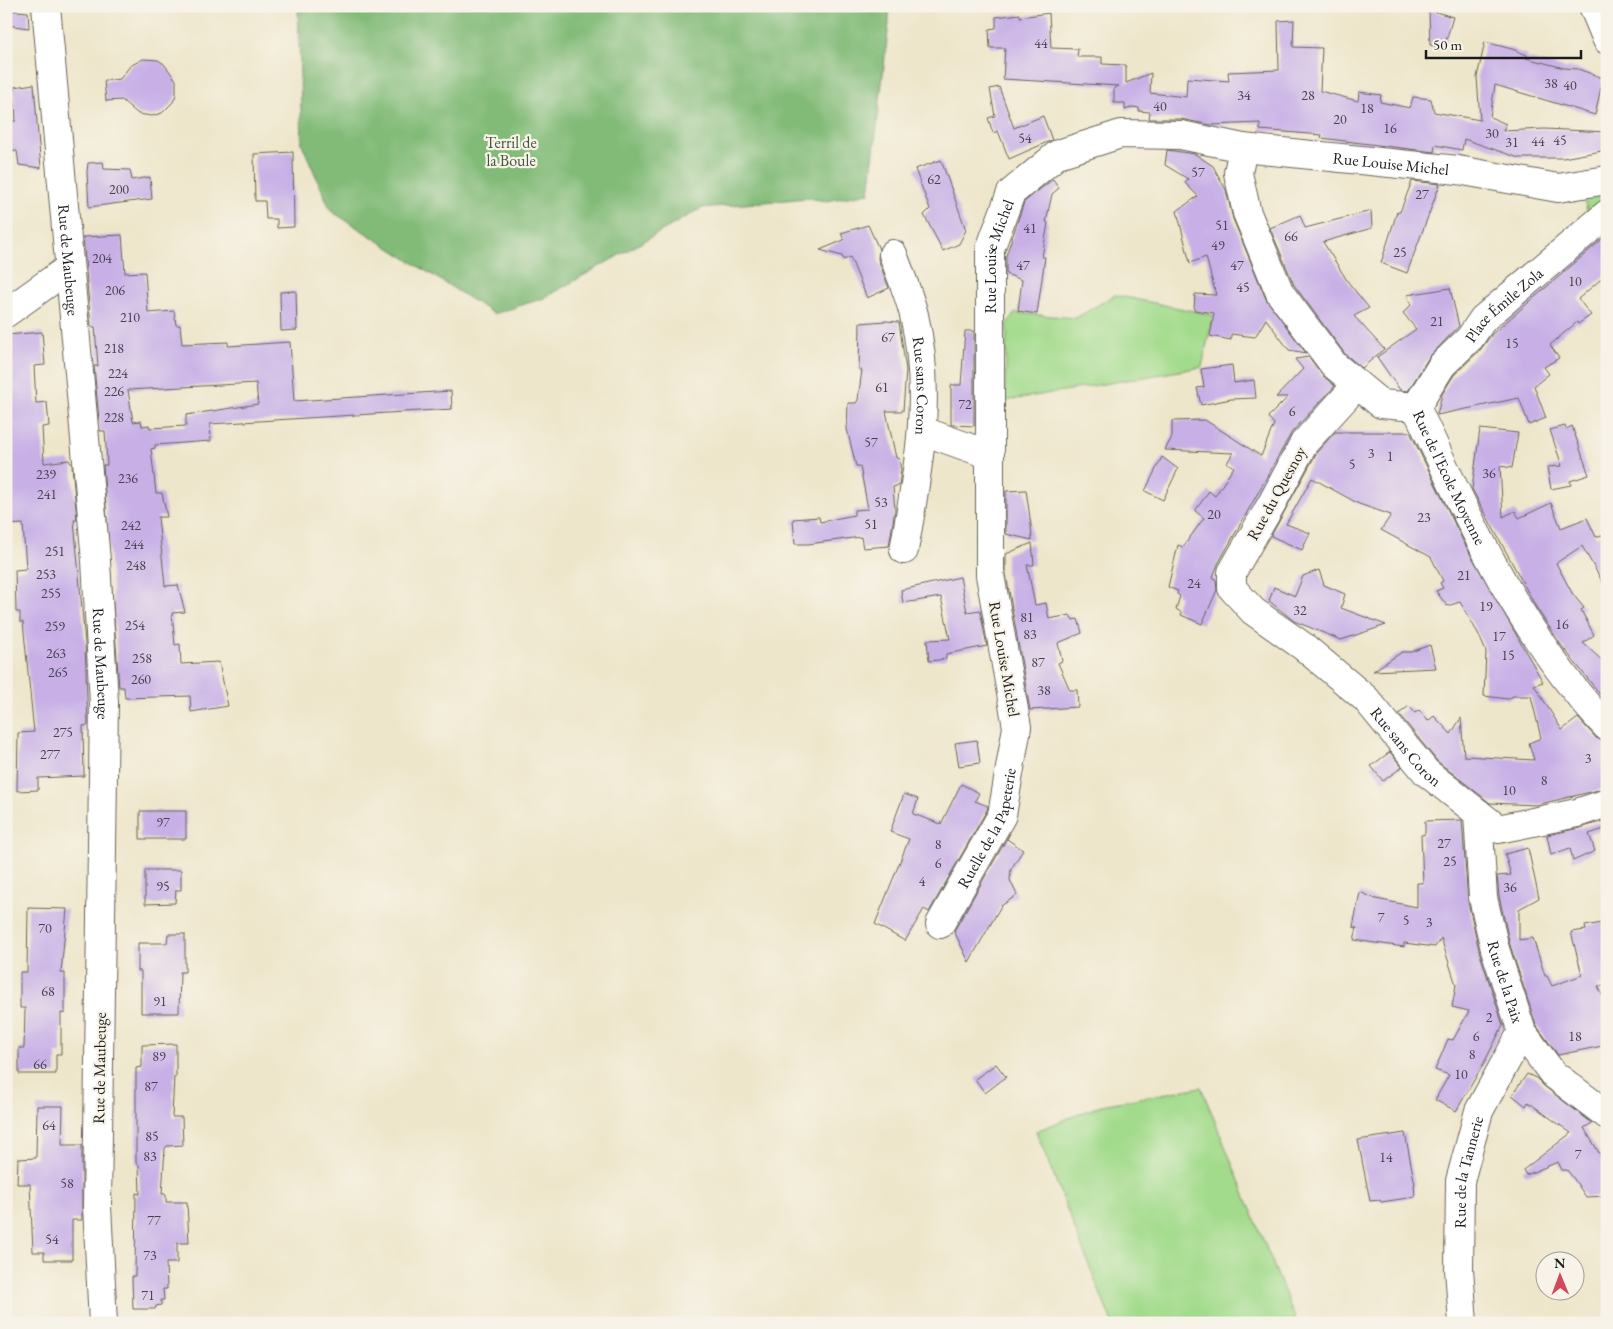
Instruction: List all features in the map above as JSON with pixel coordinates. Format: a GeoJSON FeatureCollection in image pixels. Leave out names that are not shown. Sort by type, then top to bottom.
{"type":"FeatureCollection","features":[{"type":"Feature","properties":{"kind":"street","name":"Rue de Maubeuge"},"geometry":{"type":"LineString","coordinates":[[46,6],[96,561],[104,703],[97,1206],[103,1323]]}},
{"type":"Feature","properties":{"kind":"street"},"geometry":{"type":"LineString","coordinates":[[1593,6],[1607,40]]}},
{"type":"Feature","properties":{"kind":"street","name":"Rue Louise Michel"},"geometry":{"type":"LineString","coordinates":[[1017,726],[990,575],[990,249],[1011,193],[1058,154],[1121,134],[1181,136],[1244,148],[1458,170],[1558,188],[1607,180]]}},
{"type":"Feature","properties":{"kind":"street","name":"Rue de l'Ecole Moyenne"},"geometry":{"type":"LineString","coordinates":[[1244,148],[1238,173],[1247,213],[1280,294],[1334,365],[1357,385],[1381,404],[1416,407],[1484,551],[1534,635],[1607,727]]}},
{"type":"Feature","properties":{"kind":"street","name":"Place Émile Zola"},"geometry":{"type":"LineString","coordinates":[[1416,407],[1442,365],[1470,338],[1483,319],[1607,214]]}},
{"type":"Feature","properties":{"kind":"street","name":"Rue sans Coron"},"geometry":{"type":"LineString","coordinates":[[893,254],[914,315],[922,372],[923,431],[904,550]]}},
{"type":"Feature","properties":{"kind":"street"},"geometry":{"type":"LineString","coordinates":[[6,313],[69,268]]}},
{"type":"Feature","properties":{"kind":"street","name":"Rue du Quesnoy"},"geometry":{"type":"LineString","coordinates":[[1232,588],[1232,572],[1272,503],[1304,442],[1357,385]]}},
{"type":"Feature","properties":{"kind":"street"},"geometry":{"type":"LineString","coordinates":[[923,431],[990,455]]}},
{"type":"Feature","properties":{"kind":"street","name":"Rue sans Coron"},"geometry":{"type":"LineString","coordinates":[[1232,588],[1253,611],[1304,647],[1366,699],[1426,772],[1498,829],[1577,813],[1607,803]]}},
{"type":"Feature","properties":{"kind":"street","name":"Ruelle de la Papeterie"},"geometry":{"type":"LineString","coordinates":[[940,924],[1002,815],[1017,726]]}},
{"type":"Feature","properties":{"kind":"street","name":"Rue de la Paix"},"geometry":{"type":"LineString","coordinates":[[1478,813],[1483,898],[1495,949],[1522,1032],[1553,1074],[1607,1115]]}},
{"type":"Feature","properties":{"kind":"street","name":"Rue de la Tannerie"},"geometry":{"type":"LineString","coordinates":[[1463,1323],[1459,1269],[1460,1181],[1479,1111],[1522,1032]]}},
{"type":"Feature","properties":{"kind":"green space","name":"Terril de la Boule"},"geometry":{"type":"Polygon","coordinates":[[[298,6],[889,6],[889,23],[869,193],[827,201],[807,198],[702,208],[544,298],[494,314],[331,211],[302,144],[298,6]]]}},
{"type":"Feature","properties":{"kind":"green space"},"geometry":{"type":"Polygon","coordinates":[[[1607,190],[1607,198],[1588,216],[1586,205],[1579,195],[1607,190]]]}},
{"type":"Feature","properties":{"kind":"green space"},"geometry":{"type":"Polygon","coordinates":[[[1115,295],[1213,315],[1202,367],[1005,401],[1007,324],[1015,313],[1076,318],[1115,295]]]}},
{"type":"Feature","properties":{"kind":"green space"},"geometry":{"type":"Polygon","coordinates":[[[1201,1087],[1297,1323],[1112,1323],[1036,1131],[1102,1105],[1201,1087]]]}},
{"type":"Feature","properties":{"kind":"building"},"geometry":{"type":"Polygon","coordinates":[[[6,10],[28,12],[29,28],[6,25],[6,10]]]}},
{"type":"Feature","properties":{"kind":"building"},"geometry":{"type":"Polygon","coordinates":[[[1429,10],[1453,17],[1444,48],[1430,45],[1429,10]]]}},
{"type":"Feature","properties":{"kind":"building"},"geometry":{"type":"Polygon","coordinates":[[[1049,13],[1051,48],[1078,49],[1077,57],[1102,57],[1102,64],[1126,65],[1126,83],[1151,73],[1150,93],[1186,97],[1187,78],[1229,81],[1228,72],[1279,70],[1278,21],[1294,20],[1293,47],[1322,48],[1320,91],[1358,101],[1359,92],[1381,95],[1380,102],[1410,108],[1413,97],[1431,99],[1434,112],[1480,120],[1477,77],[1485,42],[1512,49],[1527,55],[1526,58],[1564,68],[1578,69],[1603,78],[1595,115],[1495,85],[1490,117],[1506,124],[1503,131],[1545,129],[1607,132],[1607,150],[1563,158],[1519,158],[1464,139],[1462,150],[1435,145],[1434,152],[1321,138],[1322,135],[1260,130],[1260,123],[1211,125],[1181,119],[1149,119],[1150,112],[1139,111],[1139,108],[1133,107],[1125,110],[1125,103],[1114,103],[1114,88],[1119,86],[1003,79],[1005,48],[990,48],[989,29],[996,28],[996,17],[1020,14],[1020,17],[1049,13]]]}},
{"type":"Feature","properties":{"kind":"building"},"geometry":{"type":"Polygon","coordinates":[[[143,59],[158,60],[164,64],[176,80],[176,95],[173,102],[162,113],[152,116],[138,114],[122,100],[106,101],[104,81],[120,79],[130,66],[143,59]]]}},
{"type":"Feature","properties":{"kind":"building"},"geometry":{"type":"Polygon","coordinates":[[[34,84],[41,168],[19,165],[17,151],[6,152],[6,121],[16,121],[14,87],[34,84]]]}},
{"type":"Feature","properties":{"kind":"building"},"geometry":{"type":"Polygon","coordinates":[[[999,87],[1014,128],[1043,116],[1052,140],[1009,159],[998,131],[993,133],[988,118],[995,116],[990,89],[999,87]]]}},
{"type":"Feature","properties":{"kind":"building"},"geometry":{"type":"Polygon","coordinates":[[[1167,150],[1195,154],[1213,166],[1226,190],[1233,219],[1266,299],[1306,353],[1289,350],[1266,319],[1255,337],[1231,334],[1231,340],[1210,336],[1214,313],[1194,310],[1195,294],[1216,295],[1206,257],[1190,263],[1177,211],[1198,196],[1185,183],[1188,179],[1165,165],[1167,150]]]}},
{"type":"Feature","properties":{"kind":"building"},"geometry":{"type":"Polygon","coordinates":[[[293,152],[294,227],[277,228],[277,219],[266,219],[265,201],[255,201],[254,154],[293,152]]]}},
{"type":"Feature","properties":{"kind":"building"},"geometry":{"type":"Polygon","coordinates":[[[941,160],[966,230],[959,244],[943,251],[924,215],[930,209],[915,169],[941,160]]]}},
{"type":"Feature","properties":{"kind":"building"},"geometry":{"type":"Polygon","coordinates":[[[103,162],[104,169],[130,170],[132,180],[150,177],[152,199],[89,207],[88,163],[103,162]]]}},
{"type":"Feature","properties":{"kind":"building"},"geometry":{"type":"Polygon","coordinates":[[[1053,179],[1059,188],[1052,194],[1046,222],[1048,223],[1042,257],[1045,257],[1037,314],[1018,311],[1022,280],[1006,274],[1006,256],[1024,202],[1053,179]]]}},
{"type":"Feature","properties":{"kind":"building"},"geometry":{"type":"Polygon","coordinates":[[[1412,181],[1440,184],[1407,273],[1381,263],[1397,212],[1400,212],[1412,181]]]}},
{"type":"Feature","properties":{"kind":"building"},"geometry":{"type":"Polygon","coordinates":[[[1371,211],[1372,228],[1323,242],[1348,282],[1369,308],[1354,316],[1384,349],[1362,368],[1345,354],[1294,285],[1270,228],[1300,215],[1305,228],[1371,211]]]}},
{"type":"Feature","properties":{"kind":"building"},"geometry":{"type":"Polygon","coordinates":[[[868,225],[879,249],[878,259],[889,288],[867,298],[850,257],[844,260],[842,256],[820,250],[844,240],[841,233],[868,225]]]}},
{"type":"Feature","properties":{"kind":"building"},"geometry":{"type":"Polygon","coordinates":[[[122,235],[125,273],[145,272],[148,313],[174,311],[176,325],[180,325],[182,344],[228,342],[228,346],[290,342],[294,401],[451,391],[452,409],[210,424],[211,441],[155,445],[155,448],[151,449],[156,493],[162,493],[167,517],[158,517],[165,586],[178,585],[185,612],[172,613],[175,645],[180,644],[181,664],[219,662],[228,706],[191,712],[190,696],[125,698],[124,687],[119,687],[103,465],[107,465],[105,431],[100,431],[94,366],[98,366],[95,327],[91,327],[83,237],[122,235]],[[256,383],[128,390],[133,422],[141,421],[142,426],[149,425],[150,428],[186,426],[186,415],[258,404],[256,383]]]}},
{"type":"Feature","properties":{"kind":"building"},"geometry":{"type":"Polygon","coordinates":[[[1607,235],[1607,274],[1578,299],[1591,315],[1578,324],[1577,322],[1550,345],[1559,358],[1544,367],[1549,374],[1534,386],[1546,418],[1529,425],[1519,398],[1437,415],[1442,394],[1454,375],[1481,349],[1492,334],[1607,235]]]}},
{"type":"Feature","properties":{"kind":"building"},"geometry":{"type":"Polygon","coordinates":[[[1450,288],[1459,326],[1429,357],[1408,391],[1400,390],[1377,357],[1416,329],[1403,313],[1411,305],[1407,295],[1450,288]]]}},
{"type":"Feature","properties":{"kind":"building"},"geometry":{"type":"Polygon","coordinates":[[[296,291],[297,330],[281,331],[280,292],[296,291]]]}},
{"type":"Feature","properties":{"kind":"building"},"geometry":{"type":"Polygon","coordinates":[[[899,322],[906,370],[903,411],[886,411],[896,458],[899,458],[901,470],[899,485],[893,487],[895,510],[889,546],[863,548],[861,537],[795,544],[793,519],[819,517],[820,522],[854,515],[854,510],[868,509],[860,466],[856,466],[847,429],[848,403],[856,403],[858,400],[862,370],[859,370],[860,323],[899,322]]]}},
{"type":"Feature","properties":{"kind":"building"},"geometry":{"type":"Polygon","coordinates":[[[965,331],[974,331],[974,426],[951,425],[951,385],[961,385],[965,331]]]}},
{"type":"Feature","properties":{"kind":"building"},"geometry":{"type":"Polygon","coordinates":[[[42,332],[45,365],[34,366],[36,403],[47,402],[49,426],[42,427],[44,463],[69,460],[72,465],[77,520],[74,520],[85,643],[88,725],[83,726],[84,776],[38,778],[38,790],[17,791],[18,733],[34,732],[23,622],[20,622],[20,612],[16,612],[15,570],[26,569],[23,524],[6,525],[6,335],[42,332]]]}},
{"type":"Feature","properties":{"kind":"building"},"geometry":{"type":"Polygon","coordinates":[[[1309,357],[1322,375],[1335,386],[1292,432],[1218,564],[1213,577],[1216,580],[1217,590],[1202,624],[1181,615],[1182,613],[1176,609],[1180,596],[1177,594],[1178,591],[1168,587],[1178,545],[1183,547],[1204,518],[1195,511],[1209,491],[1215,496],[1234,467],[1227,463],[1233,453],[1165,450],[1172,437],[1172,421],[1205,420],[1261,456],[1274,424],[1268,417],[1288,397],[1276,397],[1303,369],[1295,359],[1309,357]]]}},
{"type":"Feature","properties":{"kind":"building"},"geometry":{"type":"Polygon","coordinates":[[[1232,365],[1234,383],[1254,380],[1256,398],[1231,399],[1201,405],[1197,388],[1204,387],[1201,369],[1232,365]]]}},
{"type":"Feature","properties":{"kind":"building"},"geometry":{"type":"Polygon","coordinates":[[[1565,426],[1566,429],[1572,426],[1589,475],[1570,481],[1571,485],[1551,489],[1547,467],[1562,466],[1550,430],[1565,426]]]}},
{"type":"Feature","properties":{"kind":"building"},"geometry":{"type":"Polygon","coordinates":[[[1480,429],[1518,433],[1512,468],[1500,466],[1503,517],[1515,511],[1519,518],[1551,503],[1561,528],[1587,518],[1596,537],[1602,535],[1607,546],[1607,590],[1582,546],[1556,563],[1572,593],[1584,608],[1581,610],[1594,635],[1583,643],[1607,665],[1607,703],[1561,645],[1536,607],[1472,489],[1480,429]]]}},
{"type":"Feature","properties":{"kind":"building"},"geometry":{"type":"Polygon","coordinates":[[[1335,432],[1410,432],[1463,541],[1543,682],[1534,685],[1562,730],[1578,718],[1596,738],[1607,742],[1607,788],[1536,805],[1490,803],[1437,761],[1399,714],[1409,706],[1415,713],[1419,710],[1428,721],[1434,716],[1451,734],[1461,718],[1464,756],[1534,760],[1529,743],[1541,738],[1531,696],[1513,696],[1508,699],[1484,696],[1486,652],[1479,635],[1460,602],[1447,606],[1436,591],[1443,588],[1440,583],[1443,581],[1431,557],[1381,530],[1391,515],[1359,504],[1312,478],[1286,524],[1310,533],[1302,550],[1271,536],[1317,452],[1335,432]]]}},
{"type":"Feature","properties":{"kind":"building"},"geometry":{"type":"Polygon","coordinates":[[[1162,457],[1178,469],[1163,500],[1145,491],[1162,457]]]}},
{"type":"Feature","properties":{"kind":"building"},"geometry":{"type":"Polygon","coordinates":[[[1026,490],[1032,540],[1006,534],[1006,491],[1026,490]]]}},
{"type":"Feature","properties":{"kind":"building"},"geometry":{"type":"Polygon","coordinates":[[[1032,543],[1034,565],[1027,565],[1035,605],[1046,603],[1049,619],[1070,615],[1073,620],[1078,619],[1082,633],[1058,643],[1062,661],[1058,663],[1070,690],[1077,690],[1078,707],[1030,710],[1006,574],[1006,554],[1032,543]]]}},
{"type":"Feature","properties":{"kind":"building"},"geometry":{"type":"Polygon","coordinates":[[[1319,570],[1324,585],[1345,594],[1341,608],[1386,625],[1341,640],[1294,621],[1269,601],[1274,587],[1295,596],[1303,576],[1319,570]]]}},
{"type":"Feature","properties":{"kind":"building"},"geometry":{"type":"Polygon","coordinates":[[[960,577],[967,612],[980,610],[987,646],[946,654],[946,659],[929,661],[927,640],[950,639],[941,597],[903,603],[901,590],[960,577]]]}},
{"type":"Feature","properties":{"kind":"building"},"geometry":{"type":"Polygon","coordinates":[[[1430,645],[1436,668],[1373,671],[1402,652],[1411,652],[1430,645]]]}},
{"type":"Feature","properties":{"kind":"building"},"geometry":{"type":"Polygon","coordinates":[[[977,740],[980,763],[959,766],[955,743],[977,740]]]}},
{"type":"Feature","properties":{"kind":"building"},"geometry":{"type":"Polygon","coordinates":[[[1390,752],[1402,767],[1383,781],[1371,766],[1390,752]]]}},
{"type":"Feature","properties":{"kind":"building"},"geometry":{"type":"Polygon","coordinates":[[[961,784],[979,793],[975,801],[988,806],[987,810],[929,912],[924,909],[905,941],[875,924],[909,839],[890,832],[904,794],[918,799],[913,814],[941,824],[961,784]]]}},
{"type":"Feature","properties":{"kind":"building"},"geometry":{"type":"Polygon","coordinates":[[[140,811],[186,811],[186,839],[140,839],[140,811]]]}},
{"type":"Feature","properties":{"kind":"building"},"geometry":{"type":"Polygon","coordinates":[[[1462,820],[1468,902],[1480,954],[1503,1025],[1483,1065],[1456,1111],[1435,1100],[1449,1075],[1435,1070],[1448,1039],[1453,1040],[1469,1011],[1452,1007],[1456,985],[1441,938],[1435,947],[1404,943],[1404,947],[1354,940],[1357,928],[1353,927],[1360,892],[1376,899],[1417,907],[1417,883],[1423,883],[1421,835],[1425,834],[1425,821],[1462,820]]]}},
{"type":"Feature","properties":{"kind":"building"},"geometry":{"type":"Polygon","coordinates":[[[1607,820],[1607,828],[1589,834],[1595,851],[1573,861],[1570,848],[1551,855],[1547,835],[1607,820]]]}},
{"type":"Feature","properties":{"kind":"building"},"geometry":{"type":"Polygon","coordinates":[[[1010,833],[1007,839],[1023,850],[1011,869],[1010,880],[1017,895],[1001,906],[969,962],[954,931],[1010,833]]]}},
{"type":"Feature","properties":{"kind":"building"},"geometry":{"type":"Polygon","coordinates":[[[1528,848],[1539,898],[1519,909],[1519,940],[1533,938],[1545,976],[1547,976],[1552,986],[1582,975],[1571,932],[1586,930],[1585,926],[1607,922],[1607,986],[1598,986],[1607,1005],[1607,1045],[1558,1055],[1536,1025],[1510,945],[1499,896],[1497,876],[1511,875],[1505,854],[1528,848]]]}},
{"type":"Feature","properties":{"kind":"building"},"geometry":{"type":"Polygon","coordinates":[[[145,870],[181,870],[181,890],[176,890],[175,903],[145,904],[145,870]]]}},
{"type":"Feature","properties":{"kind":"building"},"geometry":{"type":"Polygon","coordinates":[[[28,908],[67,909],[61,973],[65,973],[65,1014],[61,1013],[61,1054],[56,1054],[56,1074],[19,1074],[19,1048],[24,1048],[25,1008],[20,1008],[20,972],[27,972],[28,908]]]}},
{"type":"Feature","properties":{"kind":"building"},"geometry":{"type":"Polygon","coordinates":[[[168,934],[185,934],[185,972],[180,972],[179,1013],[141,1013],[141,971],[138,971],[138,943],[167,943],[168,934]]]}},
{"type":"Feature","properties":{"kind":"building"},"geometry":{"type":"Polygon","coordinates":[[[176,1044],[176,1077],[174,1077],[172,1117],[182,1117],[183,1145],[167,1146],[165,1148],[162,1194],[166,1194],[166,1202],[187,1202],[189,1243],[177,1243],[177,1263],[166,1263],[167,1289],[163,1289],[164,1300],[161,1300],[161,1305],[156,1306],[155,1309],[133,1309],[132,1276],[135,1276],[136,1193],[140,1194],[139,1165],[136,1163],[136,1068],[142,1067],[142,1045],[176,1044]]]}},
{"type":"Feature","properties":{"kind":"building"},"geometry":{"type":"Polygon","coordinates":[[[996,1064],[1006,1077],[985,1093],[975,1079],[996,1064]]]}},
{"type":"Feature","properties":{"kind":"building"},"geometry":{"type":"Polygon","coordinates":[[[1527,1074],[1536,1078],[1592,1123],[1584,1128],[1607,1166],[1607,1196],[1586,1197],[1567,1170],[1562,1170],[1558,1162],[1526,1175],[1523,1170],[1571,1133],[1528,1102],[1526,1106],[1512,1095],[1527,1074]]]}},
{"type":"Feature","properties":{"kind":"building"},"geometry":{"type":"Polygon","coordinates":[[[37,1106],[63,1106],[62,1145],[82,1145],[82,1220],[72,1220],[72,1260],[44,1260],[44,1252],[33,1252],[30,1184],[17,1184],[18,1159],[36,1158],[37,1106]]]}},
{"type":"Feature","properties":{"kind":"building"},"geometry":{"type":"Polygon","coordinates":[[[1405,1133],[1415,1185],[1415,1197],[1381,1202],[1380,1200],[1370,1201],[1358,1140],[1405,1133]]]}}]}
